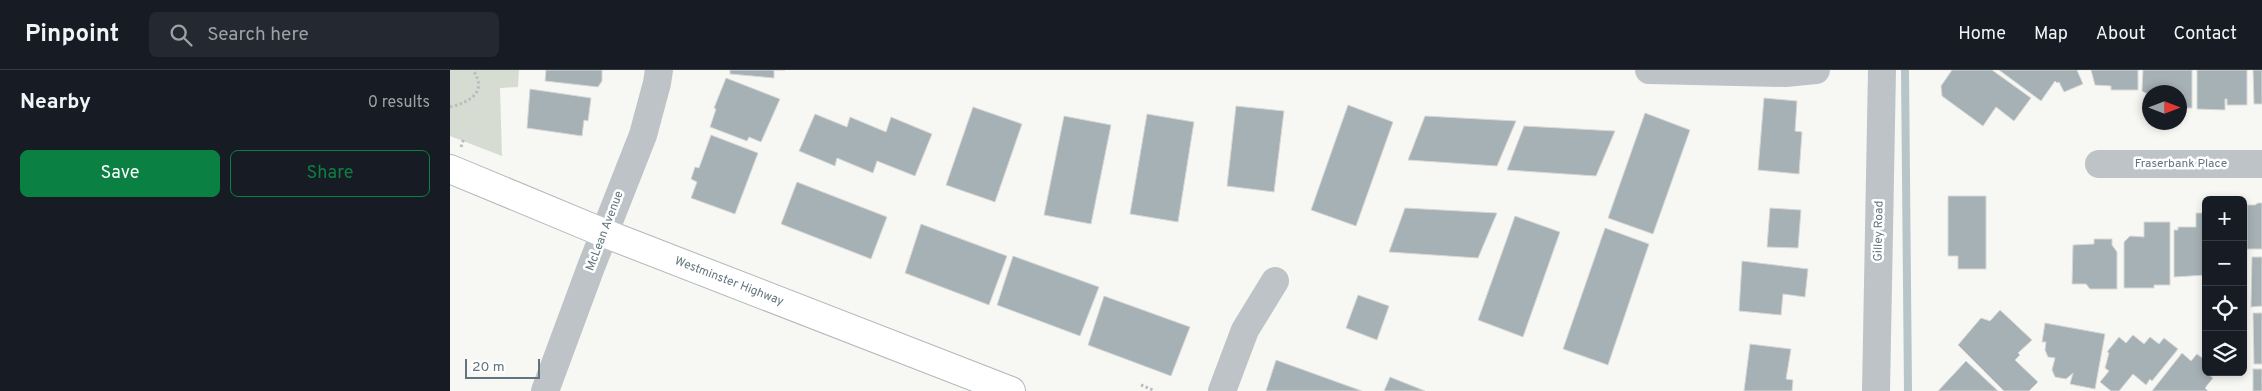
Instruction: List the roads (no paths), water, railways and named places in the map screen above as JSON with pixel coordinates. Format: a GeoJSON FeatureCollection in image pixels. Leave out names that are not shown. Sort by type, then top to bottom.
{"type":"FeatureCollection","features":[{"type":"Feature","properties":{"kind":"main road","name":"Westminster Highway"},"geometry":{"type":"LineString","coordinates":[[450,169],[604,233],[1011,391]]}},
{"type":"Feature","properties":{"kind":"street","name":"McLean Avenue"},"geometry":{"type":"LineString","coordinates":[[545,391],[643,135],[658,83],[659,70]]}},
{"type":"Feature","properties":{"kind":"street"},"geometry":{"type":"LineString","coordinates":[[1649,70],[1785,73],[1816,70]]}},
{"type":"Feature","properties":{"kind":"street","name":"Gilley Road"},"geometry":{"type":"LineString","coordinates":[[1876,391],[1882,70]]}},
{"type":"Feature","properties":{"kind":"street","name":"Fraserbank Place"},"geometry":{"type":"LineString","coordinates":[[2099,164],[2262,164]]}},
{"type":"Feature","properties":{"kind":"street"},"geometry":{"type":"LineString","coordinates":[[1222,391],[1245,330],[1275,281]]}},
{"type":"Feature","properties":{"kind":"waterway"},"geometry":{"type":"LineString","coordinates":[[1905,70],[1908,391]]}}]}
